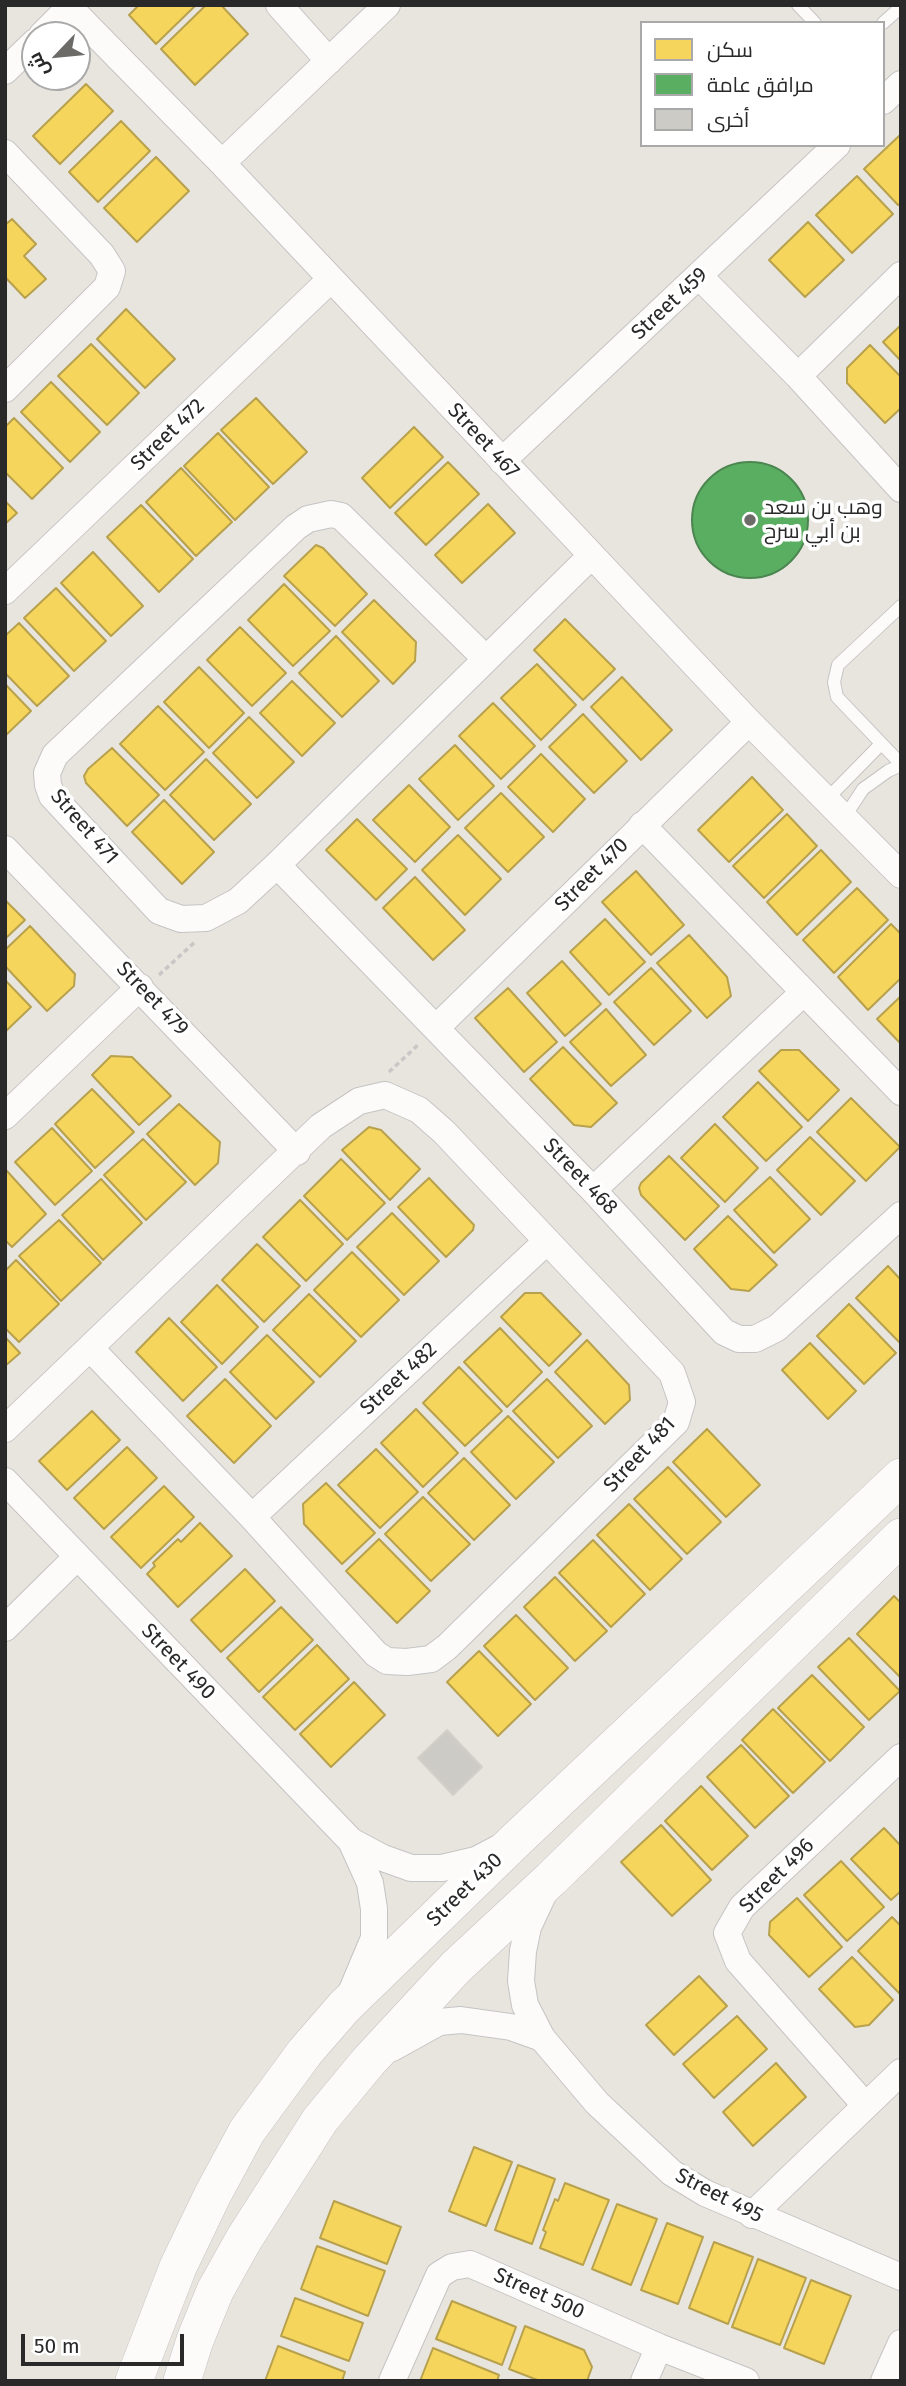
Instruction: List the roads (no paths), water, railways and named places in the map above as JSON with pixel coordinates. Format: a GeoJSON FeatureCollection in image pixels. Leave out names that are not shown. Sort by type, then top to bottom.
{"type":"FeatureCollection","features":[{"type":"Feature","properties":{"kind":"street"},"geometry":{"type":"LineString","coordinates":[[279,5],[329,61]]}},
{"type":"Feature","properties":{"kind":"street"},"geometry":{"type":"LineString","coordinates":[[222,163],[387,5]]}},
{"type":"Feature","properties":{"kind":"street"},"geometry":{"type":"LineString","coordinates":[[55,21],[68,6]]}},
{"type":"Feature","properties":{"kind":"street","name":"Street 467"},"geometry":{"type":"LineString","coordinates":[[68,6],[222,163],[749,722],[901,875]]}},
{"type":"Feature","properties":{"kind":"street"},"geometry":{"type":"LineString","coordinates":[[5,71],[21,56]]}},
{"type":"Feature","properties":{"kind":"street","name":"Street 459"},"geometry":{"type":"LineString","coordinates":[[502,461],[834,147]]}},
{"type":"Feature","properties":{"kind":"street"},"geometry":{"type":"LineString","coordinates":[[5,153],[102,255],[112,271],[107,288],[5,389]]}},
{"type":"Feature","properties":{"kind":"street"},"geometry":{"type":"LineString","coordinates":[[798,376],[901,275]]}},
{"type":"Feature","properties":{"kind":"street"},"geometry":{"type":"LineString","coordinates":[[699,276],[798,376],[901,489]]}},
{"type":"Feature","properties":{"kind":"street","name":"Street 472"},"geometry":{"type":"LineString","coordinates":[[5,591],[331,279]]}},
{"type":"Feature","properties":{"kind":"street","name":"Street 471"},"geometry":{"type":"LineString","coordinates":[[485,658],[341,516],[331,514],[308,519],[296,527],[55,755],[47,773],[52,796],[159,911],[181,919],[206,918],[238,901],[277,865],[591,556]]}},
{"type":"Feature","properties":{"kind":"street","name":"Street 470"},"geometry":{"type":"LineString","coordinates":[[436,1028],[749,722]]}},
{"type":"Feature","properties":{"kind":"street"},"geometry":{"type":"LineString","coordinates":[[642,825],[901,1093]]}},
{"type":"Feature","properties":{"kind":"street","name":"Street 479"},"geometry":{"type":"LineString","coordinates":[[5,849],[140,986],[297,1152]]}},
{"type":"Feature","properties":{"kind":"street","name":"Street 468"},"geometry":{"type":"LineString","coordinates":[[277,865],[593,1190],[724,1332],[739,1339],[755,1339],[777,1328],[901,1215]]}},
{"type":"Feature","properties":{"kind":"street"},"geometry":{"type":"LineString","coordinates":[[5,1116],[140,986]]}},
{"type":"Feature","properties":{"kind":"street"},"geometry":{"type":"LineString","coordinates":[[593,1190],[804,992]]}},
{"type":"Feature","properties":{"kind":"street","name":"Street 481"},"geometry":{"type":"LineString","coordinates":[[90,1348],[252,1517],[376,1654],[387,1661],[431,1659],[447,1647],[676,1422],[682,1402],[672,1373],[444,1132],[419,1110],[385,1095],[359,1101],[321,1126],[297,1152]]}},
{"type":"Feature","properties":{"kind":"street"},"geometry":{"type":"LineString","coordinates":[[5,1429],[297,1152]]}},
{"type":"Feature","properties":{"kind":"street","name":"Street 482"},"geometry":{"type":"LineString","coordinates":[[252,1517],[547,1241]]}},
{"type":"Feature","properties":{"kind":"street","name":"Street 430"},"geometry":{"type":"LineString","coordinates":[[134,2381],[178,2267],[212,2196],[247,2131],[296,2063],[344,2007],[517,1839],[901,1477]]}},
{"type":"Feature","properties":{"kind":"street","name":"Street 490"},"geometry":{"type":"LineString","coordinates":[[5,1481],[351,1841],[383,1858],[411,1868],[442,1868],[476,1860],[517,1839]]}},
{"type":"Feature","properties":{"kind":"street"},"geometry":{"type":"LineString","coordinates":[[182,2381],[215,2291],[244,2239],[320,2120],[368,2062],[456,1967],[551,1879],[901,1537]]}},
{"type":"Feature","properties":{"kind":"street"},"geometry":{"type":"LineString","coordinates":[[5,1628],[77,1557]]}},
{"type":"Feature","properties":{"kind":"street","name":"Street 496"},"geometry":{"type":"LineString","coordinates":[[865,2105],[738,1961],[727,1933],[742,1907],[901,1757]]}},
{"type":"Feature","properties":{"kind":"street","name":"Street 490"},"geometry":{"type":"LineString","coordinates":[[344,2007],[374,1938],[374,1909],[370,1883],[351,1841]]}},
{"type":"Feature","properties":{"kind":"street","name":"Street 495"},"geometry":{"type":"LineString","coordinates":[[551,1879],[528,1927],[523,1951],[522,1981],[525,2005],[542,2038],[597,2103],[671,2173],[705,2193],[896,2279]]}},
{"type":"Feature","properties":{"kind":"street"},"geometry":{"type":"LineString","coordinates":[[368,2062],[439,2022],[481,2022],[511,2027],[542,2038]]}},
{"type":"Feature","properties":{"kind":"street"},"geometry":{"type":"LineString","coordinates":[[752,2215],[901,2072]]}},
{"type":"Feature","properties":{"kind":"street","name":"Street 500"},"geometry":{"type":"LineString","coordinates":[[392,2381],[439,2276],[452,2267],[470,2264],[659,2347],[746,2381]]}},
{"type":"Feature","properties":{"kind":"street"},"geometry":{"type":"LineString","coordinates":[[884,2381],[901,2343]]}},
{"type":"Feature","properties":{"kind":"street"},"geometry":{"type":"LineString","coordinates":[[644,2381],[659,2347]]}},
{"type":"Feature","properties":{"kind":"lane"},"geometry":{"type":"LineString","coordinates":[[798,5],[813,21]]}},
{"type":"Feature","properties":{"kind":"lane"},"geometry":{"type":"LineString","coordinates":[[885,21],[901,7]]}},
{"type":"Feature","properties":{"kind":"lane"},"geometry":{"type":"LineString","coordinates":[[835,809],[901,764],[837,696],[834,682],[838,665],[901,606]]}},
{"type":"Feature","properties":{"kind":"lane"},"geometry":{"type":"LineString","coordinates":[[835,809],[881,744]]}},
{"type":"Feature","properties":{"kind":"place","name":"وهب بن سعد بن أبي سرح"},"geometry":{"type":"Point","coordinates":[750,520]}}]}
